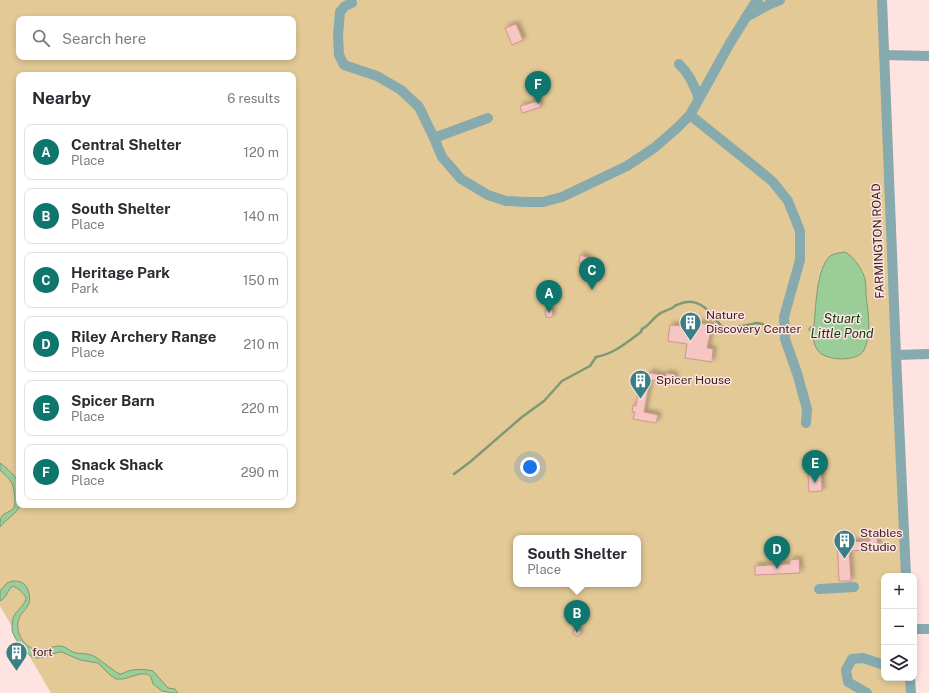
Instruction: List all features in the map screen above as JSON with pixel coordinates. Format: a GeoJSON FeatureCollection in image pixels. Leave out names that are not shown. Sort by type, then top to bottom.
{"type":"FeatureCollection","features":[{"type":"Feature","properties":{"kind":"street"},"geometry":{"type":"LineString","coordinates":[[352,3],[345,6],[340,12],[338,34],[339,55],[344,64],[377,76],[400,90],[419,107],[442,157],[461,179],[488,195],[506,201],[543,202],[562,197],[627,166],[654,148],[690,115],[730,43],[758,0]]}},
{"type":"Feature","properties":{"kind":"street"},"geometry":{"type":"LineString","coordinates":[[746,17],[780,0]]}},
{"type":"Feature","properties":{"kind":"street","name":"FARMINGTON ROAD"},"geometry":{"type":"LineString","coordinates":[[882,0],[906,573]]}},
{"type":"Feature","properties":{"kind":"street"},"geometry":{"type":"LineString","coordinates":[[884,56],[929,56]]}},
{"type":"Feature","properties":{"kind":"street"},"geometry":{"type":"LineString","coordinates":[[679,64],[687,71],[699,98]]}},
{"type":"Feature","properties":{"kind":"street"},"geometry":{"type":"LineString","coordinates":[[690,115],[756,166],[773,182],[788,201],[800,231],[800,260],[784,318],[785,339],[797,372],[807,409],[806,424]]}},
{"type":"Feature","properties":{"kind":"street"},"geometry":{"type":"LineString","coordinates":[[434,138],[488,118]]}},
{"type":"Feature","properties":{"kind":"street"},"geometry":{"type":"LineString","coordinates":[[896,355],[929,354]]}},
{"type":"Feature","properties":{"kind":"street"},"geometry":{"type":"LineString","coordinates":[[819,589],[854,587]]}},
{"type":"Feature","properties":{"kind":"street"},"geometry":{"type":"LineString","coordinates":[[917,629],[929,629]]}},
{"type":"Feature","properties":{"kind":"street"},"geometry":{"type":"LineString","coordinates":[[867,693],[848,682],[846,670],[852,659],[863,658],[881,664]]}},
{"type":"Feature","properties":{"kind":"street"},"geometry":{"type":"LineString","coordinates":[[910,681],[911,693]]}},
{"type":"Feature","properties":{"kind":"shaded area"},"geometry":{"type":"Polygon","coordinates":[[[0,0],[880,0],[903,573],[881,573],[881,681],[907,681],[907,693],[51,693],[0,606],[0,0]]]}},
{"type":"Feature","properties":{"kind":"water","name":"Stuart Little Pond"},"geometry":{"type":"Polygon","coordinates":[[[845,252],[852,257],[862,271],[865,279],[869,330],[864,350],[861,354],[856,357],[843,359],[829,357],[819,352],[813,340],[812,332],[809,328],[814,326],[819,279],[825,262],[832,255],[845,252]]]}},
{"type":"Feature","properties":{"kind":"water"},"geometry":{"type":"Polygon","coordinates":[[[0,463],[16,479],[16,508],[18,508],[16,512],[0,527],[0,520],[2,516],[13,509],[15,506],[15,500],[13,486],[10,480],[0,470],[0,463]]]}},
{"type":"Feature","properties":{"kind":"water"},"geometry":{"type":"Polygon","coordinates":[[[19,581],[23,583],[29,594],[29,603],[18,622],[18,631],[28,646],[33,649],[40,650],[55,646],[62,646],[75,653],[90,655],[97,658],[115,672],[120,674],[134,670],[153,671],[168,688],[175,689],[178,693],[162,691],[153,684],[151,677],[147,674],[116,679],[98,663],[80,660],[62,652],[41,658],[30,655],[18,643],[12,630],[13,618],[26,600],[26,597],[13,586],[0,601],[0,591],[7,583],[19,581]]]}},
{"type":"Feature","properties":{"kind":"building"},"geometry":{"type":"Polygon","coordinates":[[[516,24],[523,40],[512,45],[505,28],[516,24]]]}},
{"type":"Feature","properties":{"kind":"building"},"geometry":{"type":"Polygon","coordinates":[[[539,101],[541,107],[522,113],[520,106],[539,101]]]}},
{"type":"Feature","properties":{"kind":"building"},"geometry":{"type":"Polygon","coordinates":[[[580,255],[586,257],[598,267],[596,268],[597,271],[591,273],[583,267],[582,263],[579,262],[580,255]]]}},
{"type":"Feature","properties":{"kind":"building"},"geometry":{"type":"Polygon","coordinates":[[[547,309],[552,310],[553,315],[550,318],[546,317],[545,312],[547,309]]]}},
{"type":"Feature","properties":{"kind":"building","name":"Nature Discovery Center"},"geometry":{"type":"Polygon","coordinates":[[[692,322],[712,325],[707,348],[713,349],[712,362],[685,358],[687,344],[668,341],[670,325],[691,327],[692,322]]]}},
{"type":"Feature","properties":{"kind":"building","name":"Spicer House"},"geometry":{"type":"Polygon","coordinates":[[[652,371],[651,373],[666,376],[666,373],[675,375],[674,384],[650,380],[644,412],[658,415],[656,423],[633,419],[635,412],[632,412],[633,405],[636,406],[639,385],[652,371]]]}},
{"type":"Feature","properties":{"kind":"building"},"geometry":{"type":"Polygon","coordinates":[[[821,474],[822,491],[809,492],[808,475],[821,474]]]}},
{"type":"Feature","properties":{"kind":"building","name":"Stables Studio"},"geometry":{"type":"Polygon","coordinates":[[[837,536],[849,536],[849,542],[870,541],[870,538],[877,538],[878,549],[849,551],[851,581],[839,581],[837,536]]]}},
{"type":"Feature","properties":{"kind":"building"},"geometry":{"type":"Polygon","coordinates":[[[799,559],[800,573],[755,575],[755,566],[790,564],[790,560],[799,559]]]}},
{"type":"Feature","properties":{"kind":"building"},"geometry":{"type":"Polygon","coordinates":[[[576,628],[581,632],[578,637],[572,633],[576,628]]]}},
{"type":"Feature","properties":{"kind":"waterway"},"geometry":{"type":"LineString","coordinates":[[454,474],[522,417],[544,401],[562,381],[590,366],[596,357],[609,353],[620,347],[641,332],[642,329],[654,318],[675,306],[684,302],[697,303],[703,306],[722,327],[732,328],[757,323],[763,324]]}},
{"type":"Feature","properties":{"kind":"place","name":"Snack Shack"},"geometry":{"type":"Point","coordinates":[538,104]}},
{"type":"Feature","properties":{"kind":"place","name":"Heritage Park"},"geometry":{"type":"Point","coordinates":[592,290]}},
{"type":"Feature","properties":{"kind":"place","name":"Central Shelter"},"geometry":{"type":"Point","coordinates":[549,313]}},
{"type":"Feature","properties":{"kind":"place","name":"Nature Discovery Center"},"geometry":{"type":"Point","coordinates":[690,342]}},
{"type":"Feature","properties":{"kind":"place","name":"Spicer House"},"geometry":{"type":"Point","coordinates":[641,400]}},
{"type":"Feature","properties":{"kind":"place","name":"Spicer Barn"},"geometry":{"type":"Point","coordinates":[815,483]}},
{"type":"Feature","properties":{"kind":"place","name":"Stables Studio"},"geometry":{"type":"Point","coordinates":[844,560]}},
{"type":"Feature","properties":{"kind":"place","name":"Riley Archery Range"},"geometry":{"type":"Point","coordinates":[777,569]}},
{"type":"Feature","properties":{"kind":"place","name":"South Shelter"},"geometry":{"type":"Point","coordinates":[577,633]}},
{"type":"Feature","properties":{"kind":"place","name":"fort"},"geometry":{"type":"Point","coordinates":[16,672]}}]}
